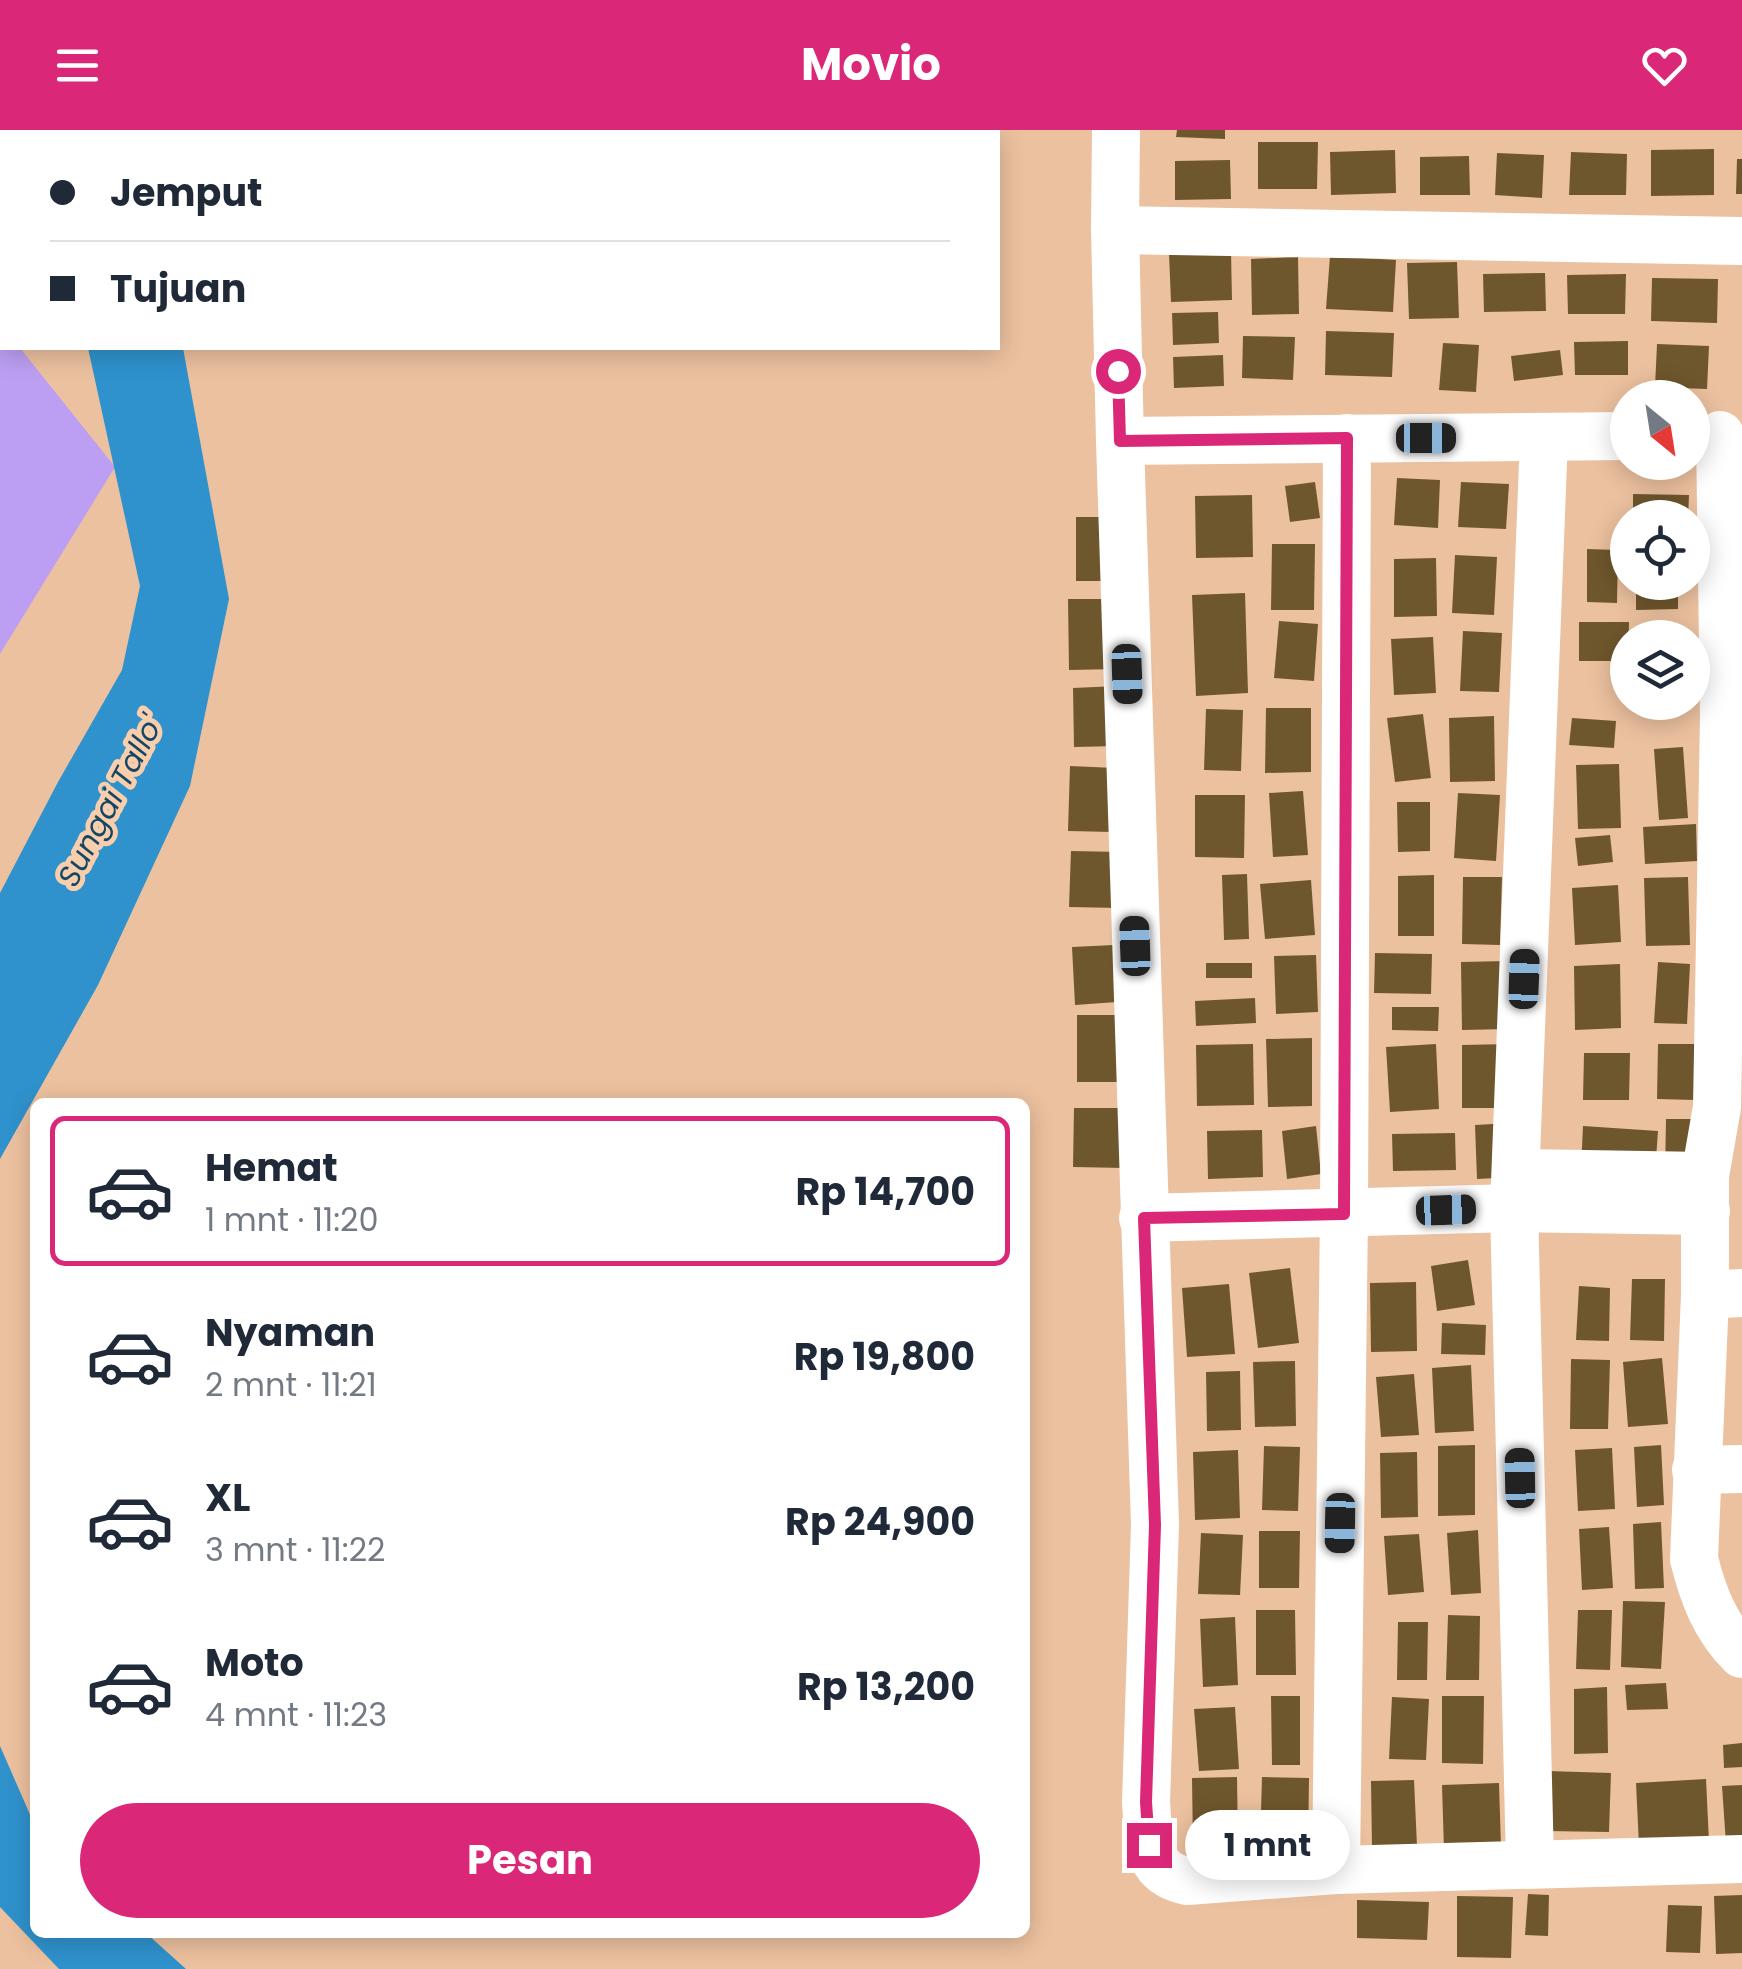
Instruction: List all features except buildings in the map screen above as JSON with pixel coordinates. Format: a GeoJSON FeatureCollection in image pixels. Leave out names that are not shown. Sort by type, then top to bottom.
{"type":"FeatureCollection","features":[{"type":"Feature","properties":{"kind":"street"},"geometry":{"type":"LineString","coordinates":[[1116,130],[1120,441],[1155,1525],[1146,1802],[1149,1845],[1157,1866],[1169,1877],[1187,1881],[1336,1870],[1742,1859]]}},
{"type":"Feature","properties":{"kind":"street"},"geometry":{"type":"LineString","coordinates":[[1115,230],[1742,241]]}},
{"type":"Feature","properties":{"kind":"street"},"geometry":{"type":"LineString","coordinates":[[1120,441],[1610,436]]}},
{"type":"Feature","properties":{"kind":"street"},"geometry":{"type":"LineString","coordinates":[[1718,436],[1732,645],[1724,716],[1730,1106],[1706,1193],[1724,1294],[1719,1470],[1694,1559],[1702,1592],[1722,1630],[1742,1654]]}},
{"type":"Feature","properties":{"kind":"street"},"geometry":{"type":"LineString","coordinates":[[1530,1864],[1515,1190],[1544,437]]}},
{"type":"Feature","properties":{"kind":"street"},"geometry":{"type":"LineString","coordinates":[[1336,1870],[1347,438]]}},
{"type":"Feature","properties":{"kind":"street"},"geometry":{"type":"LineString","coordinates":[[1144,1218],[1344,1214],[1515,1190],[1706,1193]]}},
{"type":"Feature","properties":{"kind":"shaded area"},"geometry":{"type":"Polygon","coordinates":[[[0,350],[22,350],[115,467],[0,654],[0,350]]]}},
{"type":"Feature","properties":{"kind":"water","name":"Sungai Tallo'"},"geometry":{"type":"Polygon","coordinates":[[[88,350],[183,350],[229,599],[190,786],[98,985],[34,1098],[30,1098],[30,1106],[0,1159],[0,893],[122,670],[140,586],[88,350]]]}},
{"type":"Feature","properties":{"kind":"water"},"geometry":{"type":"Polygon","coordinates":[[[0,1746],[30,1815],[30,1938],[152,1938],[186,1969],[59,1969],[0,1907],[0,1746]]]}},
{"type":"Feature","properties":{"kind":"route"},"geometry":{"type":"LineString","coordinates":[[1118,371],[1120,441],[1347,438],[1344,1214],[1144,1218],[1155,1525],[1146,1802],[1149,1845]]}}]}
